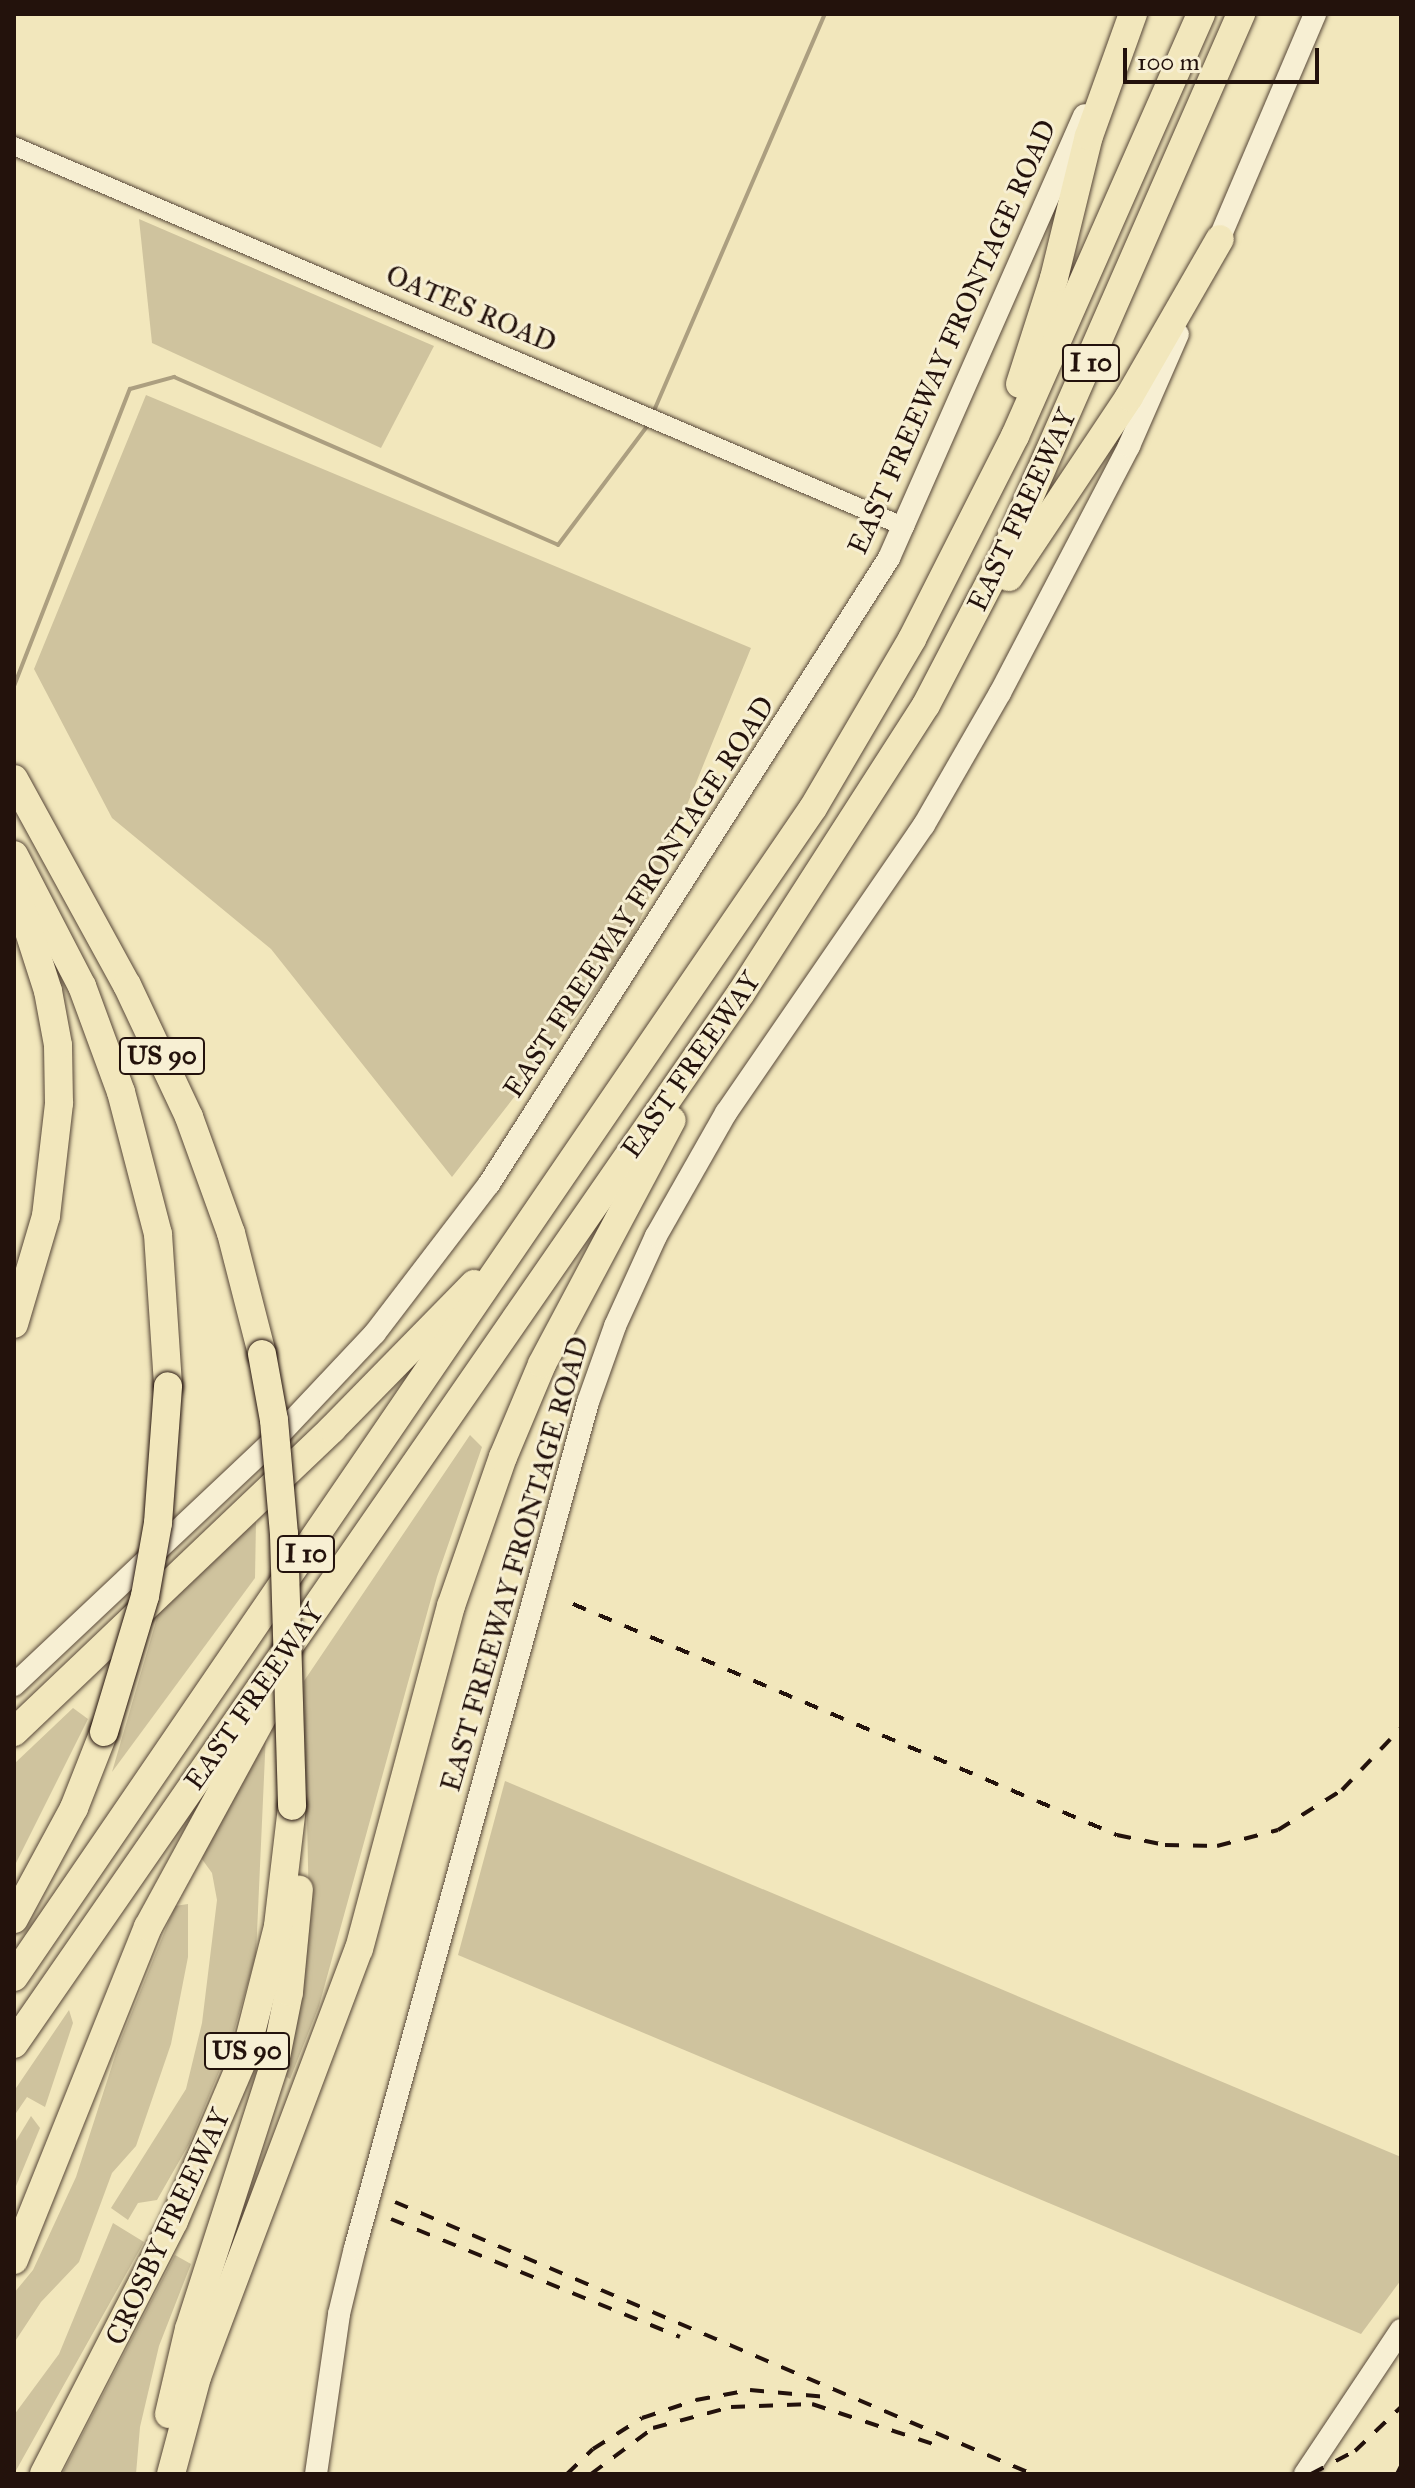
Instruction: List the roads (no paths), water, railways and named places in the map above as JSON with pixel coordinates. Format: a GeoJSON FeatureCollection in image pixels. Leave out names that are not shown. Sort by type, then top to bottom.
{"type":"FeatureCollection","features":[{"type":"Feature","properties":{"kind":"highway"},"geometry":{"type":"LineString","coordinates":[[965,538],[1032,352],[1089,136],[1131,14]]}},
{"type":"Feature","properties":{"kind":"highway","name":"EAST FREEWAY"},"geometry":{"type":"LineString","coordinates":[[14,1977],[597,1130],[805,822],[965,538],[1084,283],[1201,14]]}},
{"type":"Feature","properties":{"kind":"highway","name":"EAST FREEWAY"},"geometry":{"type":"LineString","coordinates":[[14,2044],[741,993],[926,705],[1004,555],[1241,14]]}},
{"type":"Feature","properties":{"kind":"highway"},"geometry":{"type":"LineString","coordinates":[[926,705],[1129,397],[1220,239]]}},
{"type":"Feature","properties":{"kind":"highway","name":"CROSBY FREEWAY"},"geometry":{"type":"LineString","coordinates":[[14,779],[127,985],[189,1117],[231,1233],[262,1354],[274,1420],[283,1521],[292,1806],[292,1872],[265,1994],[246,2052],[174,2221],[44,2474]]}},
{"type":"Feature","properties":{"kind":"highway","name":"US 90"},"geometry":{"type":"LineString","coordinates":[[14,855],[82,986],[121,1092],[158,1234],[168,1386],[160,1508],[145,1596],[104,1732],[74,1808],[14,1919]]}},
{"type":"Feature","properties":{"kind":"highway"},"geometry":{"type":"LineString","coordinates":[[14,884],[48,991],[58,1045],[59,1103],[46,1216],[14,1324]]}},
{"type":"Feature","properties":{"kind":"highway"},"geometry":{"type":"LineString","coordinates":[[171,2474],[197,2377],[359,1949],[451,1606],[503,1457],[567,1314],[741,993]]}},
{"type":"Feature","properties":{"kind":"highway"},"geometry":{"type":"LineString","coordinates":[[14,1732],[467,1292],[597,1130]]}},
{"type":"Feature","properties":{"kind":"highway"},"geometry":{"type":"LineString","coordinates":[[14,2260],[155,1913],[358,1547]]}},
{"type":"Feature","properties":{"kind":"highway"},"geometry":{"type":"LineString","coordinates":[[160,2474],[189,2329],[275,2062],[289,1992],[292,1872]]}},
{"type":"Feature","properties":{"kind":"main road","name":"EAST FREEWAY FRONTAGE ROAD"},"geometry":{"type":"LineString","coordinates":[[14,1685],[278,1436],[375,1333],[489,1184],[834,648],[905,527],[1131,14]]}},
{"type":"Feature","properties":{"kind":"main road","name":"EAST FREEWAY FRONTAGE ROAD"},"geometry":{"type":"LineString","coordinates":[[316,2474],[339,2314],[355,2248],[588,1402],[615,1326],[656,1236],[726,1113],[924,825],[1000,693],[1129,446],[1315,14]]}},
{"type":"Feature","properties":{"kind":"main road"},"geometry":{"type":"LineString","coordinates":[[1305,2474],[1401,2330]]}},
{"type":"Feature","properties":{"kind":"street","name":"OATES ROAD"},"geometry":{"type":"LineString","coordinates":[[14,146],[905,527]]}},
{"type":"Feature","properties":{"kind":"waterway"},"geometry":{"type":"LineString","coordinates":[[653,413],[825,14]]}},
{"type":"Feature","properties":{"kind":"waterway"},"geometry":{"type":"LineString","coordinates":[[14,686],[130,389],[174,377],[558,545],[648,425]]}},
{"type":"Feature","properties":{"kind":"railway"},"geometry":{"type":"LineString","coordinates":[[573,1604],[1117,1835],[1165,1845],[1217,1846],[1278,1830],[1342,1790],[1401,1728]]}},
{"type":"Feature","properties":{"kind":"railway"},"geometry":{"type":"LineString","coordinates":[[395,2202],[1032,2474]]}},
{"type":"Feature","properties":{"kind":"railway"},"geometry":{"type":"LineString","coordinates":[[391,2219],[680,2337]]}},
{"type":"Feature","properties":{"kind":"railway"},"geometry":{"type":"LineString","coordinates":[[567,2474],[593,2449],[642,2418],[696,2400],[750,2390],[827,2397]]}},
{"type":"Feature","properties":{"kind":"railway"},"geometry":{"type":"LineString","coordinates":[[591,2474],[653,2428],[731,2407],[812,2404],[936,2445]]}},
{"type":"Feature","properties":{"kind":"railway"},"geometry":{"type":"LineString","coordinates":[[1311,2474],[1355,2451],[1401,2407]]}},
{"type":"Feature","properties":{"kind":"railway"},"geometry":{"type":"LineString","coordinates":[[1397,2474],[1401,2466]]}}]}
